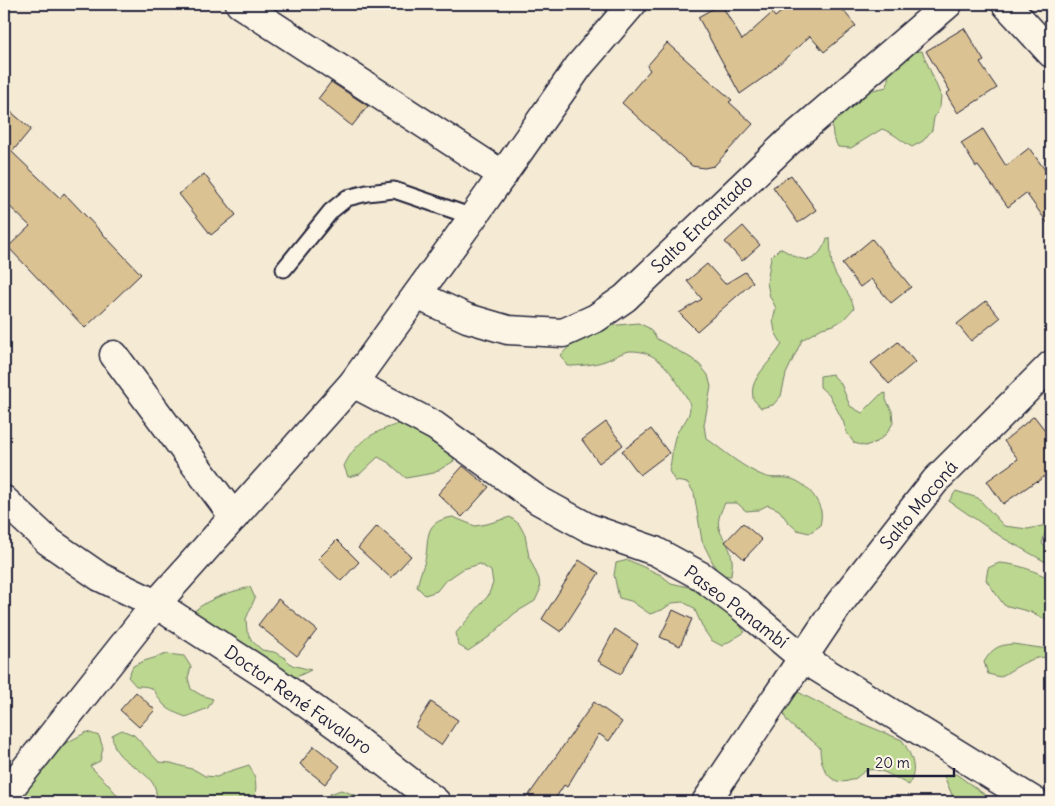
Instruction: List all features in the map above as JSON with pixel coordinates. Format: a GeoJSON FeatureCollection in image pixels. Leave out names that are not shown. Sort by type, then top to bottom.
{"type":"FeatureCollection","features":[{"type":"Feature","properties":{"kind":"street"},"geometry":{"type":"LineString","coordinates":[[240,4],[503,174]]}},
{"type":"Feature","properties":{"kind":"street"},"geometry":{"type":"LineString","coordinates":[[4,796],[156,604],[352,383],[473,217],[579,66],[632,4]]}},
{"type":"Feature","properties":{"kind":"street","name":"Salto Encantado"},"geometry":{"type":"LineString","coordinates":[[417,295],[466,318],[508,330],[563,333],[596,318],[625,298],[786,142],[948,4]]}},
{"type":"Feature","properties":{"kind":"street"},"geometry":{"type":"LineString","coordinates":[[1006,4],[1051,52]]}},
{"type":"Feature","properties":{"kind":"street"},"geometry":{"type":"LineString","coordinates":[[114,355],[234,517]]}},
{"type":"Feature","properties":{"kind":"street","name":"Salto Moconá"},"geometry":{"type":"LineString","coordinates":[[706,802],[804,659],[839,604],[936,480],[1051,366]]}},
{"type":"Feature","properties":{"kind":"street","name":"Paseo Panambí"},"geometry":{"type":"LineString","coordinates":[[352,383],[435,426],[538,500],[589,528],[654,551],[701,576],[742,607],[804,659],[1035,802]]}},
{"type":"Feature","properties":{"kind":"street","name":"Doctor René Favaloro"},"geometry":{"type":"LineString","coordinates":[[4,500],[48,541],[100,577],[156,604],[275,681],[339,727],[436,802]]}},
{"type":"Feature","properties":{"kind":"lane"},"geometry":{"type":"LineString","coordinates":[[284,269],[331,211],[347,198],[367,193],[394,190],[473,217]]}},
{"type":"Feature","properties":{"kind":"green space"},"geometry":{"type":"Polygon","coordinates":[[[922,51],[941,96],[940,107],[934,118],[932,130],[923,141],[912,147],[882,129],[851,148],[838,147],[833,136],[831,112],[863,92],[887,87],[890,63],[899,54],[922,51]]]}},
{"type":"Feature","properties":{"kind":"green space"},"geometry":{"type":"Polygon","coordinates":[[[830,238],[833,269],[854,308],[844,319],[834,325],[822,328],[802,340],[786,374],[781,396],[773,405],[761,408],[753,399],[753,387],[758,376],[782,344],[775,332],[773,320],[776,308],[770,297],[767,283],[771,257],[780,248],[807,260],[817,255],[827,239],[830,238]]]}},
{"type":"Feature","properties":{"kind":"green space"},"geometry":{"type":"Polygon","coordinates":[[[638,323],[649,328],[657,339],[691,358],[708,375],[711,387],[704,425],[706,438],[756,473],[773,478],[793,479],[804,485],[813,494],[819,505],[821,511],[820,526],[809,533],[797,530],[779,510],[768,505],[758,510],[746,511],[737,503],[725,503],[718,522],[730,551],[732,566],[731,576],[719,575],[702,541],[694,493],[688,483],[675,481],[669,471],[675,437],[690,412],[687,398],[672,375],[655,358],[639,352],[630,351],[605,361],[577,366],[567,366],[561,355],[577,338],[599,327],[638,323]]]}},
{"type":"Feature","properties":{"kind":"green space"},"geometry":{"type":"Polygon","coordinates":[[[832,374],[841,384],[850,406],[862,413],[880,395],[886,393],[886,400],[892,411],[893,423],[887,433],[877,442],[865,446],[854,443],[847,433],[830,396],[820,387],[820,376],[832,374]]]}},
{"type":"Feature","properties":{"kind":"green space"},"geometry":{"type":"Polygon","coordinates":[[[410,420],[451,449],[454,461],[434,473],[406,478],[389,463],[378,457],[360,474],[348,477],[344,466],[363,441],[380,431],[410,420]]]}},
{"type":"Feature","properties":{"kind":"green space"},"geometry":{"type":"Polygon","coordinates":[[[956,491],[978,498],[1004,526],[1028,529],[1051,524],[1045,533],[1042,544],[1051,551],[1051,565],[1003,538],[949,501],[956,491]]]}},
{"type":"Feature","properties":{"kind":"green space"},"geometry":{"type":"Polygon","coordinates":[[[453,517],[475,526],[510,517],[519,524],[525,535],[529,557],[539,579],[540,590],[535,601],[515,613],[489,637],[468,651],[458,645],[456,633],[488,596],[493,583],[491,571],[480,564],[463,569],[444,582],[437,591],[425,595],[417,587],[426,556],[431,528],[436,523],[453,517]]]}},
{"type":"Feature","properties":{"kind":"green space"},"geometry":{"type":"Polygon","coordinates":[[[628,560],[661,575],[671,583],[697,589],[727,609],[745,632],[722,646],[711,640],[694,608],[683,602],[672,603],[662,610],[650,614],[631,601],[619,598],[614,575],[616,563],[628,560]]]}},
{"type":"Feature","properties":{"kind":"green space"},"geometry":{"type":"Polygon","coordinates":[[[999,563],[1020,566],[1051,579],[1051,623],[1031,612],[1004,605],[986,580],[988,568],[999,563]]]}},
{"type":"Feature","properties":{"kind":"green space"},"geometry":{"type":"Polygon","coordinates":[[[250,587],[255,598],[246,619],[247,631],[252,641],[262,650],[274,652],[284,657],[292,665],[311,670],[290,680],[187,618],[200,606],[208,602],[250,587]]]}},
{"type":"Feature","properties":{"kind":"green space"},"geometry":{"type":"Polygon","coordinates":[[[1013,644],[1051,648],[1051,658],[1044,657],[1031,660],[1000,677],[988,674],[984,662],[990,654],[1003,645],[1013,644]]]}},
{"type":"Feature","properties":{"kind":"green space"},"geometry":{"type":"Polygon","coordinates":[[[167,654],[184,656],[191,667],[188,678],[191,689],[213,699],[208,708],[186,717],[183,716],[166,707],[152,689],[136,686],[128,677],[133,666],[167,654]]]}},
{"type":"Feature","properties":{"kind":"green space"},"geometry":{"type":"Polygon","coordinates":[[[798,692],[844,716],[902,740],[913,762],[912,779],[909,785],[877,770],[867,770],[856,778],[840,782],[829,775],[822,763],[820,748],[792,726],[784,714],[786,695],[798,692]]]}},
{"type":"Feature","properties":{"kind":"green space"},"geometry":{"type":"Polygon","coordinates":[[[122,730],[134,735],[159,762],[171,763],[195,770],[205,776],[217,777],[249,765],[256,783],[254,802],[155,802],[156,793],[150,779],[124,759],[113,743],[112,735],[122,730]]]}},
{"type":"Feature","properties":{"kind":"green space"},"geometry":{"type":"Polygon","coordinates":[[[87,732],[99,736],[103,748],[100,761],[90,766],[123,802],[4,802],[58,749],[87,732]]]}},
{"type":"Feature","properties":{"kind":"green space"},"geometry":{"type":"Polygon","coordinates":[[[956,774],[995,802],[955,802],[944,776],[956,774]]]}},
{"type":"Feature","properties":{"kind":"green space"},"geometry":{"type":"Polygon","coordinates":[[[341,790],[363,798],[365,802],[327,802],[330,794],[341,790]]]}},
{"type":"Feature","properties":{"kind":"building"},"geometry":{"type":"Polygon","coordinates":[[[721,4],[742,40],[772,13],[775,17],[791,4],[838,4],[856,26],[824,52],[810,36],[767,75],[740,94],[698,17],[721,4]]]}},
{"type":"Feature","properties":{"kind":"building"},"geometry":{"type":"Polygon","coordinates":[[[964,28],[984,61],[980,63],[997,88],[958,113],[946,94],[950,91],[926,51],[964,28]]]}},
{"type":"Feature","properties":{"kind":"building"},"geometry":{"type":"Polygon","coordinates":[[[667,43],[732,100],[729,102],[753,124],[714,166],[704,168],[692,166],[622,103],[650,70],[647,66],[667,43]]]}},
{"type":"Feature","properties":{"kind":"building"},"geometry":{"type":"Polygon","coordinates":[[[331,82],[368,106],[352,126],[318,99],[331,82]]]}},
{"type":"Feature","properties":{"kind":"building"},"geometry":{"type":"Polygon","coordinates":[[[4,106],[31,129],[12,152],[60,198],[64,193],[141,274],[85,328],[8,247],[30,226],[4,201],[4,106]]]}},
{"type":"Feature","properties":{"kind":"building"},"geometry":{"type":"Polygon","coordinates":[[[983,129],[1006,166],[1029,148],[1051,178],[1051,228],[1026,193],[1008,207],[978,166],[976,167],[961,143],[983,129]]]}},
{"type":"Feature","properties":{"kind":"building"},"geometry":{"type":"Polygon","coordinates":[[[204,174],[236,215],[211,235],[179,194],[204,174]]]}},
{"type":"Feature","properties":{"kind":"building"},"geometry":{"type":"Polygon","coordinates":[[[791,175],[816,210],[798,223],[773,187],[791,175]]]}},
{"type":"Feature","properties":{"kind":"building"},"geometry":{"type":"Polygon","coordinates":[[[743,226],[760,245],[742,261],[725,242],[743,226]]]}},
{"type":"Feature","properties":{"kind":"building"},"geometry":{"type":"Polygon","coordinates":[[[872,239],[911,287],[891,303],[871,279],[860,287],[842,264],[872,239]]]}},
{"type":"Feature","properties":{"kind":"building"},"geometry":{"type":"Polygon","coordinates":[[[707,264],[725,284],[745,272],[753,282],[697,331],[679,313],[702,299],[687,281],[707,264]]]}},
{"type":"Feature","properties":{"kind":"building"},"geometry":{"type":"Polygon","coordinates":[[[986,301],[1000,318],[971,341],[957,324],[986,301]]]}},
{"type":"Feature","properties":{"kind":"building"},"geometry":{"type":"Polygon","coordinates":[[[898,342],[915,362],[889,384],[871,363],[898,342]]]}},
{"type":"Feature","properties":{"kind":"building"},"geometry":{"type":"Polygon","coordinates":[[[1034,416],[1051,438],[1051,471],[1003,504],[987,481],[1018,459],[1004,441],[1034,416]]]}},
{"type":"Feature","properties":{"kind":"building"},"geometry":{"type":"Polygon","coordinates":[[[606,422],[623,445],[599,463],[582,440],[606,422]]]}},
{"type":"Feature","properties":{"kind":"building"},"geometry":{"type":"Polygon","coordinates":[[[651,429],[669,453],[640,475],[622,451],[651,429]]]}},
{"type":"Feature","properties":{"kind":"building"},"geometry":{"type":"Polygon","coordinates":[[[463,466],[489,487],[462,517],[438,494],[463,466]]]}},
{"type":"Feature","properties":{"kind":"building"},"geometry":{"type":"Polygon","coordinates":[[[743,523],[762,540],[744,559],[725,542],[743,523]]]}},
{"type":"Feature","properties":{"kind":"building"},"geometry":{"type":"Polygon","coordinates":[[[377,526],[411,556],[391,578],[358,548],[377,526]]]}},
{"type":"Feature","properties":{"kind":"building"},"geometry":{"type":"Polygon","coordinates":[[[337,540],[359,562],[341,581],[318,559],[337,540]]]}},
{"type":"Feature","properties":{"kind":"building"},"geometry":{"type":"Polygon","coordinates":[[[579,560],[599,573],[561,632],[542,619],[579,560]]]}},
{"type":"Feature","properties":{"kind":"building"},"geometry":{"type":"Polygon","coordinates":[[[278,599],[317,630],[297,656],[258,625],[278,599]]]}},
{"type":"Feature","properties":{"kind":"building"},"geometry":{"type":"Polygon","coordinates":[[[673,610],[692,619],[680,646],[660,637],[673,610]]]}},
{"type":"Feature","properties":{"kind":"building"},"geometry":{"type":"Polygon","coordinates":[[[615,629],[638,644],[621,674],[598,661],[615,629]]]}},
{"type":"Feature","properties":{"kind":"building"},"geometry":{"type":"Polygon","coordinates":[[[136,692],[155,710],[139,727],[120,710],[136,692]]]}},
{"type":"Feature","properties":{"kind":"building"},"geometry":{"type":"Polygon","coordinates":[[[431,702],[458,720],[441,745],[415,727],[431,702]]]}},
{"type":"Feature","properties":{"kind":"building"},"geometry":{"type":"Polygon","coordinates":[[[594,702],[622,722],[609,741],[599,734],[567,787],[564,785],[553,802],[524,802],[594,702]]]}},
{"type":"Feature","properties":{"kind":"building"},"geometry":{"type":"Polygon","coordinates":[[[314,746],[340,766],[325,784],[300,764],[314,746]]]}}]}
